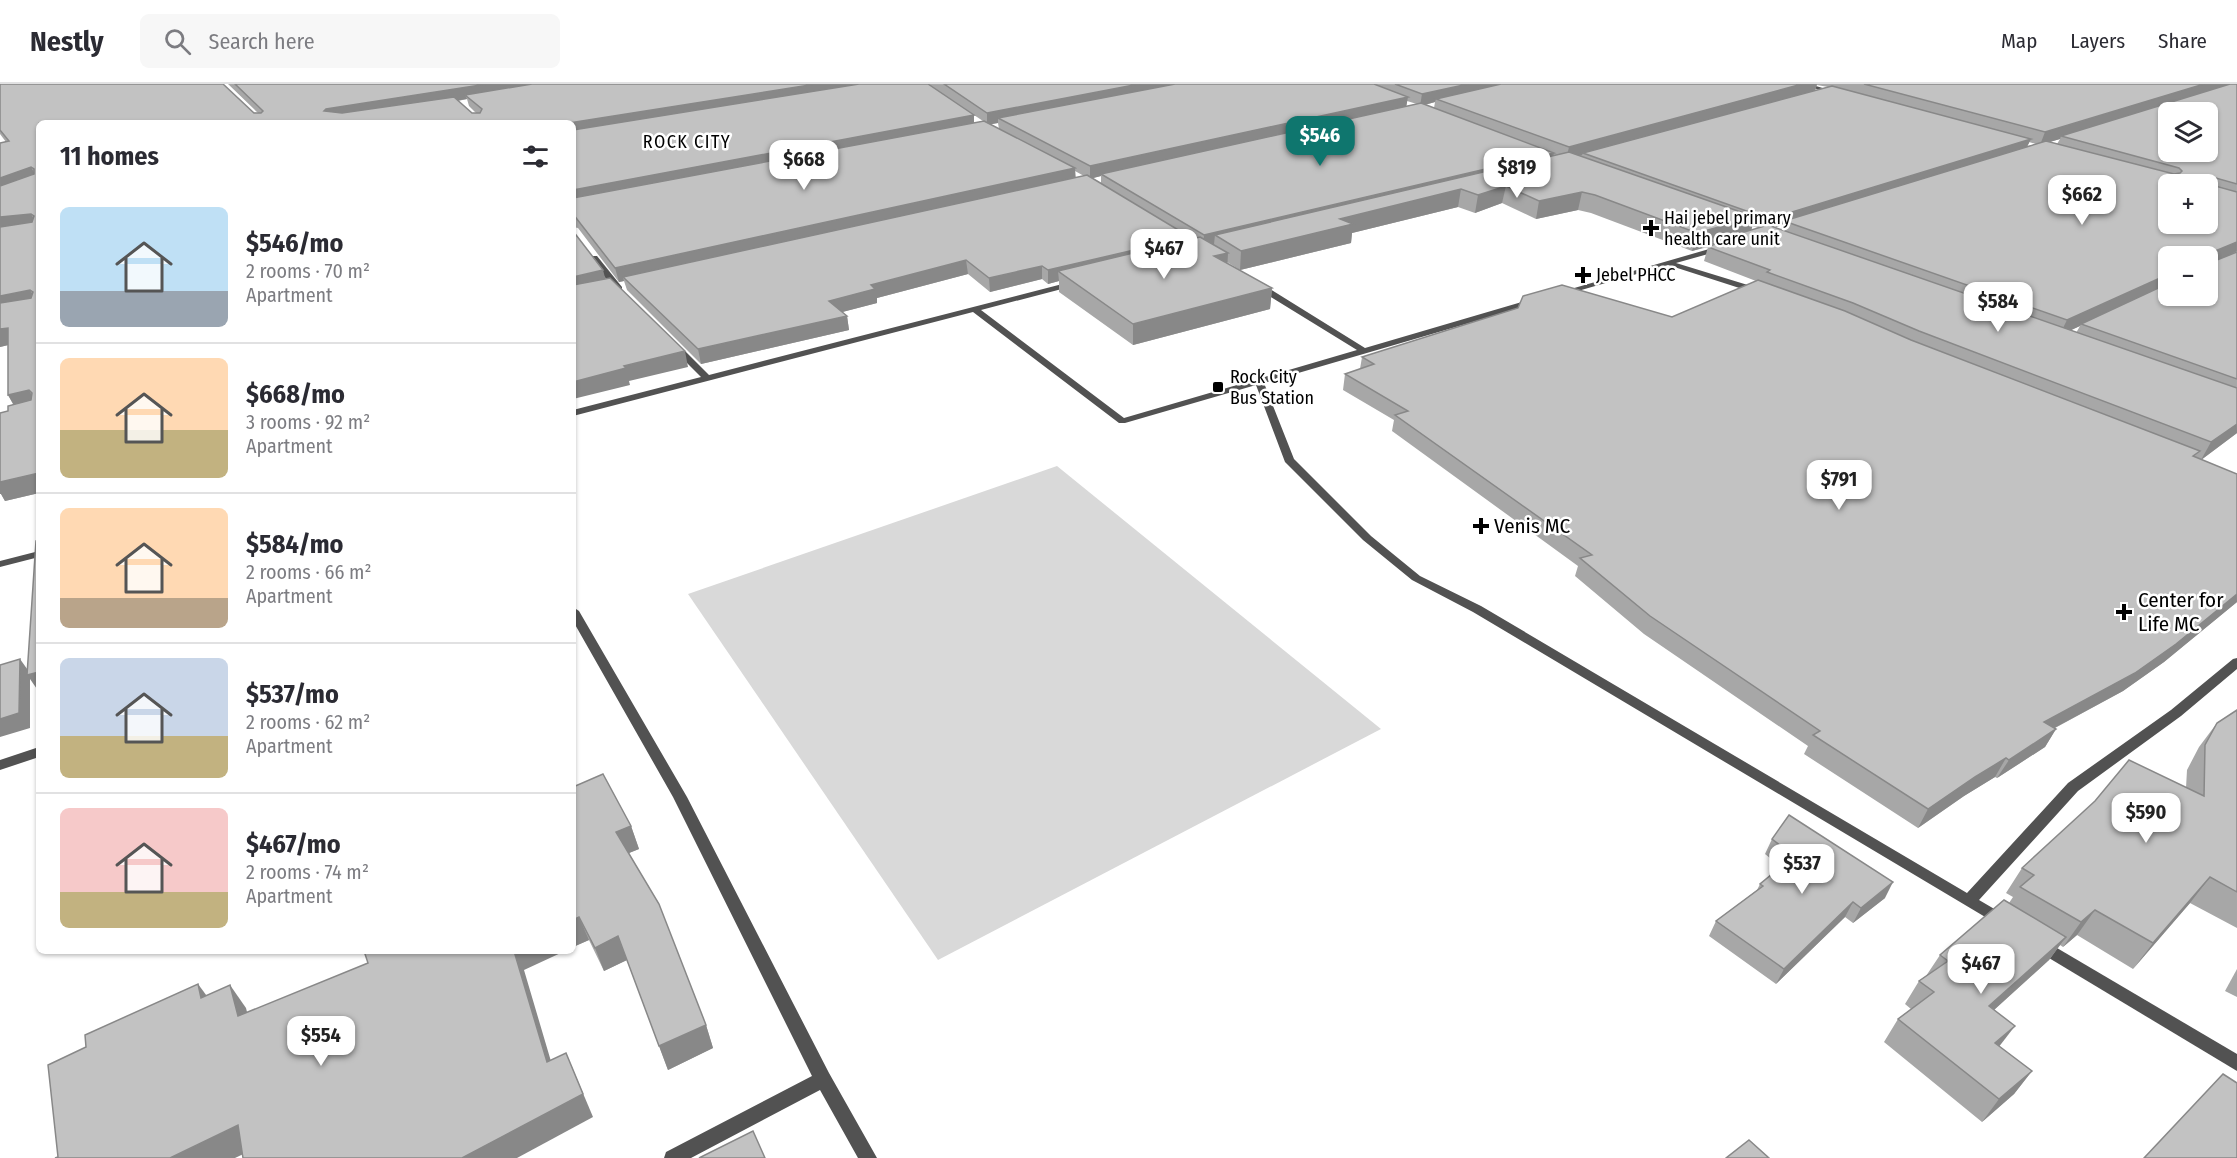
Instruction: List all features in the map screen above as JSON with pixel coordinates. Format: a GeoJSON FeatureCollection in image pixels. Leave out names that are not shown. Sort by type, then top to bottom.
{"type":"FeatureCollection","features":[{"type":"Feature","properties":{"kind":"street"},"geometry":{"type":"LineString","coordinates":[[1803,84],[1841,94]]}},
{"type":"Feature","properties":{"kind":"street"},"geometry":{"type":"LineString","coordinates":[[1808,97],[1830,91]]}},
{"type":"Feature","properties":{"kind":"street"},"geometry":{"type":"LineString","coordinates":[[1556,295],[1733,244]]}},
{"type":"Feature","properties":{"kind":"street"},"geometry":{"type":"LineString","coordinates":[[588,250],[617,288],[626,296]]}},
{"type":"Feature","properties":{"kind":"street"},"geometry":{"type":"LineString","coordinates":[[1667,262],[1774,297]]}},
{"type":"Feature","properties":{"kind":"street"},"geometry":{"type":"LineString","coordinates":[[576,412],[1083,281]]}},
{"type":"Feature","properties":{"kind":"street"},"geometry":{"type":"LineString","coordinates":[[1253,282],[1364,351]]}},
{"type":"Feature","properties":{"kind":"street"},"geometry":{"type":"LineString","coordinates":[[606,290],[629,285]]}},
{"type":"Feature","properties":{"kind":"street"},"geometry":{"type":"LineString","coordinates":[[974,308],[1122,421],[1545,298]]}},
{"type":"Feature","properties":{"kind":"street"},"geometry":{"type":"LineString","coordinates":[[666,337],[707,378]]}},
{"type":"Feature","properties":{"kind":"street"},"geometry":{"type":"LineString","coordinates":[[1259,381],[1289,460],[1366,538],[1416,578],[1477,609],[2237,1063]]}},
{"type":"Feature","properties":{"kind":"street"},"geometry":{"type":"LineString","coordinates":[[0,564],[36,555]]}},
{"type":"Feature","properties":{"kind":"street"},"geometry":{"type":"LineString","coordinates":[[576,616],[680,797],[824,1079],[868,1158]]}},
{"type":"Feature","properties":{"kind":"street"},"geometry":{"type":"LineString","coordinates":[[1969,901],[2073,787],[2176,712],[2237,662]]}},
{"type":"Feature","properties":{"kind":"street"},"geometry":{"type":"LineString","coordinates":[[0,765],[36,753]]}},
{"type":"Feature","properties":{"kind":"street"},"geometry":{"type":"LineString","coordinates":[[673,1158],[824,1079]]}},
{"type":"Feature","properties":{"kind":"shaded area"},"geometry":{"type":"Polygon","coordinates":[[[1057,466],[1381,729],[938,960],[688,594],[1057,466]]]}},
{"type":"Feature","properties":{"kind":"building"},"geometry":{"type":"Polygon","coordinates":[[[0,84],[223,84],[254,113],[261,113],[263,111],[235,84],[487,84],[324,111],[342,113],[454,97],[472,113],[480,113],[482,109],[465,95],[532,84],[816,84],[576,122],[576,120],[36,120],[36,474],[0,482],[0,413],[8,411],[8,406],[31,400],[32,393],[29,390],[8,395],[8,328],[0,329],[0,303],[31,298],[33,292],[30,290],[0,296],[0,227],[32,222],[34,216],[31,214],[0,217],[0,186],[34,174],[34,169],[31,167],[0,178],[0,143],[9,141],[0,130],[0,84]]]}},
{"type":"Feature","properties":{"kind":"building"},"geometry":{"type":"Polygon","coordinates":[[[859,84],[928,84],[974,115],[576,189],[576,130],[859,84]]]}},
{"type":"Feature","properties":{"kind":"building"},"geometry":{"type":"Polygon","coordinates":[[[944,84],[1139,84],[987,113],[944,84]]]}},
{"type":"Feature","properties":{"kind":"building"},"geometry":{"type":"Polygon","coordinates":[[[1175,84],[1374,84],[1408,97],[1090,166],[998,118],[1175,84]]]}},
{"type":"Feature","properties":{"kind":"building"},"geometry":{"type":"Polygon","coordinates":[[[1395,84],[1468,84],[1422,94],[1395,84]]]}},
{"type":"Feature","properties":{"kind":"building"},"geometry":{"type":"Polygon","coordinates":[[[1501,84],[1802,84],[1569,147],[1436,99],[1501,84]]]}},
{"type":"Feature","properties":{"kind":"building"},"geometry":{"type":"Polygon","coordinates":[[[1864,84],[2204,84],[2045,132],[1864,84]]]}},
{"type":"Feature","properties":{"kind":"building"},"geometry":{"type":"Polygon","coordinates":[[[2230,84],[2237,84],[2237,184],[2218,179],[2218,174],[2174,174],[2182,171],[2179,168],[2061,136],[2158,106],[2158,162],[2218,162],[2218,102],[2172,102],[2230,84]]]}},
{"type":"Feature","properties":{"kind":"building"},"geometry":{"type":"Polygon","coordinates":[[[1832,86],[2031,139],[1769,219],[1583,153],[1832,86]]]}},
{"type":"Feature","properties":{"kind":"building"},"geometry":{"type":"Polygon","coordinates":[[[1421,103],[1554,153],[1204,235],[1101,174],[1421,103]]]}},
{"type":"Feature","properties":{"kind":"building"},"geometry":{"type":"Polygon","coordinates":[[[984,121],[1075,168],[615,268],[576,218],[576,197],[984,121]]]}},
{"type":"Feature","properties":{"kind":"building"},"geometry":{"type":"Polygon","coordinates":[[[2046,141],[2174,174],[2158,174],[2158,234],[2218,234],[2218,187],[2237,192],[2237,242],[2218,250],[2218,246],[2158,246],[2158,279],[2067,320],[1784,221],[2046,141]]]}},
{"type":"Feature","properties":{"kind":"building"},"geometry":{"type":"Polygon","coordinates":[[[1569,152],[1755,217],[1697,233],[1595,195],[1582,192],[1539,201],[1506,186],[1478,195],[1461,189],[1340,219],[1353,224],[1241,251],[1215,235],[1569,152]]]}},
{"type":"Feature","properties":{"kind":"building"},"geometry":{"type":"Polygon","coordinates":[[[1087,175],[1190,237],[1048,270],[1042,266],[989,278],[966,260],[871,285],[875,289],[829,301],[847,316],[698,349],[623,277],[1087,175]]]}},
{"type":"Feature","properties":{"kind":"building"},"geometry":{"type":"Polygon","coordinates":[[[1768,225],[2237,388],[2237,424],[2211,442],[1919,331],[1708,247],[1715,244],[1710,242],[1768,225]]]}},
{"type":"Feature","properties":{"kind":"building"},"geometry":{"type":"Polygon","coordinates":[[[576,235],[603,270],[576,276],[576,235]]]}},
{"type":"Feature","properties":{"kind":"building"},"geometry":{"type":"Polygon","coordinates":[[[1200,237],[1228,253],[1214,256],[1272,288],[1133,324],[1058,271],[1200,237]]]}},
{"type":"Feature","properties":{"kind":"building"},"geometry":{"type":"Polygon","coordinates":[[[2237,252],[2237,379],[2081,324],[2158,288],[2158,306],[2218,306],[2218,260],[2237,252]]]}},
{"type":"Feature","properties":{"kind":"building"},"geometry":{"type":"Polygon","coordinates":[[[610,278],[685,351],[624,366],[626,368],[576,381],[576,284],[610,278]]]}},
{"type":"Feature","properties":{"kind":"building"},"geometry":{"type":"Polygon","coordinates":[[[1758,280],[1845,311],[1911,340],[2200,451],[2193,456],[2237,474],[2237,594],[2176,644],[2135,673],[2044,722],[2056,729],[2009,760],[2006,758],[1975,777],[1928,809],[1813,735],[1820,731],[1650,616],[1580,558],[1592,555],[1395,415],[1408,411],[1345,374],[1374,364],[1362,357],[1518,308],[1523,296],[1562,285],[1672,317],[1758,280]]]}},
{"type":"Feature","properties":{"kind":"building"},"geometry":{"type":"Polygon","coordinates":[[[36,541],[36,673],[27,675],[36,541]]]}},
{"type":"Feature","properties":{"kind":"building"},"geometry":{"type":"Polygon","coordinates":[[[20,659],[19,713],[0,719],[0,665],[20,659]]]}},
{"type":"Feature","properties":{"kind":"building"},"geometry":{"type":"Polygon","coordinates":[[[2237,710],[2237,892],[2210,877],[2153,943],[2095,910],[2081,922],[2020,887],[2034,875],[2022,868],[2095,801],[2129,760],[2204,796],[2205,745],[2217,723],[2237,710]]]}},
{"type":"Feature","properties":{"kind":"building"},"geometry":{"type":"Polygon","coordinates":[[[603,774],[631,826],[616,832],[659,904],[706,1025],[659,1046],[618,936],[595,948],[579,917],[576,918],[576,786],[603,774]]]}},
{"type":"Feature","properties":{"kind":"building"},"geometry":{"type":"Polygon","coordinates":[[[1789,815],[1893,882],[1861,908],[1853,902],[1784,969],[1716,921],[1763,886],[1760,884],[1794,856],[1772,839],[1789,815]]]}},
{"type":"Feature","properties":{"kind":"building"},"geometry":{"type":"Polygon","coordinates":[[[2004,900],[2066,937],[1989,1006],[2015,1026],[1995,1043],[2032,1071],[1999,1099],[1898,1019],[1934,992],[1919,981],[1948,961],[1940,955],[2004,900]]]}},
{"type":"Feature","properties":{"kind":"building"},"geometry":{"type":"Polygon","coordinates":[[[365,954],[515,954],[547,1062],[566,1053],[583,1094],[462,1158],[243,1158],[238,1125],[170,1158],[55,1158],[58,1157],[48,1065],[86,1047],[85,1035],[198,984],[201,998],[230,985],[238,1016],[368,963],[365,954]]]}},
{"type":"Feature","properties":{"kind":"building"},"geometry":{"type":"Polygon","coordinates":[[[2223,1074],[2237,1083],[2237,1158],[2144,1158],[2223,1074]]]}},
{"type":"Feature","properties":{"kind":"building"},"geometry":{"type":"Polygon","coordinates":[[[753,1131],[765,1158],[699,1158],[753,1131]]]}},
{"type":"Feature","properties":{"kind":"building"},"geometry":{"type":"Polygon","coordinates":[[[1749,1140],[1769,1158],[1726,1158],[1749,1140]]]}},
{"type":"Feature","properties":{"kind":"place","name":"Hai jebel primary health care unit"},"geometry":{"type":"Point","coordinates":[1651,228]}},
{"type":"Feature","properties":{"kind":"place","name":"Jebel PHCC"},"geometry":{"type":"Point","coordinates":[1583,275]}},
{"type":"Feature","properties":{"kind":"place","name":"Rock City Bus Station"},"geometry":{"type":"Point","coordinates":[1218,387]}},
{"type":"Feature","properties":{"kind":"place","name":"Venis MC"},"geometry":{"type":"Point","coordinates":[1481,526]}},
{"type":"Feature","properties":{"kind":"place","name":"Center for Life MC"},"geometry":{"type":"Point","coordinates":[2124,612]}},
{"type":"Feature","properties":{"kind":"district","name":"ROCK CITY"},"geometry":{"type":"Point","coordinates":[687,142]}}]}
